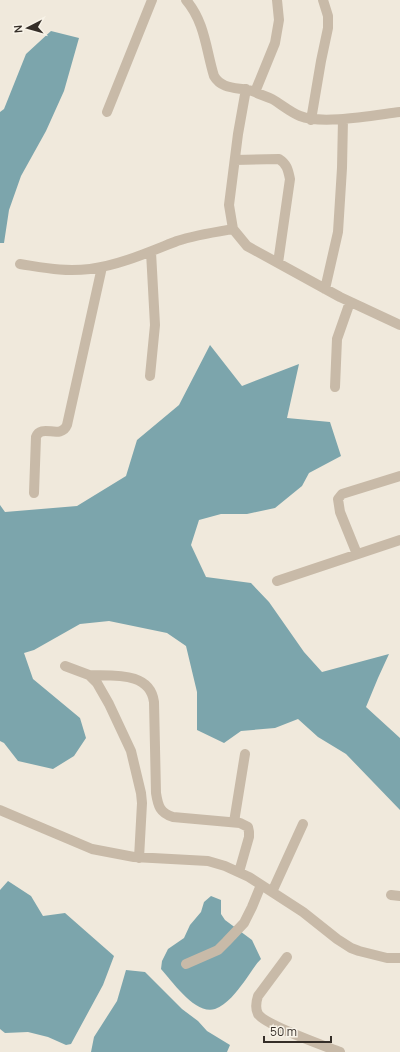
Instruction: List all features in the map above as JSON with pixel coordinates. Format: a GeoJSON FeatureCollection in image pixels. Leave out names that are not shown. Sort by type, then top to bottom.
{"type":"FeatureCollection","features":[{"type":"Feature","properties":{"kind":"street"},"geometry":{"type":"LineString","coordinates":[[107,112],[152,0]]}},
{"type":"Feature","properties":{"kind":"street"},"geometry":{"type":"LineString","coordinates":[[186,0],[202,26],[217,82],[224,86],[250,91],[272,99],[299,116],[311,120],[400,112]]}},
{"type":"Feature","properties":{"kind":"street"},"geometry":{"type":"LineString","coordinates":[[277,0],[279,20],[275,43],[250,91],[235,160],[229,205],[234,229],[247,246],[350,302],[400,325]]}},
{"type":"Feature","properties":{"kind":"street"},"geometry":{"type":"LineString","coordinates":[[311,120],[328,28],[328,16],[323,0]]}},
{"type":"Feature","properties":{"kind":"street"},"geometry":{"type":"LineString","coordinates":[[325,288],[338,232],[344,118]]}},
{"type":"Feature","properties":{"kind":"street"},"geometry":{"type":"LineString","coordinates":[[235,160],[279,159],[285,163],[288,170],[290,179],[278,263]]}},
{"type":"Feature","properties":{"kind":"street"},"geometry":{"type":"LineString","coordinates":[[20,264],[56,270],[78,270],[102,267],[151,252],[194,236],[234,229]]}},
{"type":"Feature","properties":{"kind":"street"},"geometry":{"type":"LineString","coordinates":[[150,376],[155,325],[151,252]]}},
{"type":"Feature","properties":{"kind":"street"},"geometry":{"type":"LineString","coordinates":[[34,493],[36,437],[37,434],[41,432],[61,432],[66,428],[102,267]]}},
{"type":"Feature","properties":{"kind":"street"},"geometry":{"type":"LineString","coordinates":[[335,387],[337,339],[350,302]]}},
{"type":"Feature","properties":{"kind":"street"},"geometry":{"type":"LineString","coordinates":[[358,554],[340,512],[338,499],[342,494],[400,476]]}},
{"type":"Feature","properties":{"kind":"street"},"geometry":{"type":"LineString","coordinates":[[277,581],[400,540]]}},
{"type":"Feature","properties":{"kind":"street"},"geometry":{"type":"LineString","coordinates":[[65,666],[89,675],[137,679],[147,685],[153,694],[156,793],[158,806],[167,815],[173,817],[234,822],[248,827],[249,832],[238,872]]}},
{"type":"Feature","properties":{"kind":"street"},"geometry":{"type":"LineString","coordinates":[[89,675],[97,683],[109,704],[131,751],[142,803],[139,858]]}},
{"type":"Feature","properties":{"kind":"street"},"geometry":{"type":"LineString","coordinates":[[234,822],[245,754]]}},
{"type":"Feature","properties":{"kind":"street"},"geometry":{"type":"LineString","coordinates":[[0,810],[92,849],[139,858],[208,862],[224,866],[262,885],[303,912],[336,939],[351,948],[386,958],[400,958]]}},
{"type":"Feature","properties":{"kind":"street"},"geometry":{"type":"LineString","coordinates":[[272,892],[303,824]]}},
{"type":"Feature","properties":{"kind":"street"},"geometry":{"type":"LineString","coordinates":[[186,964],[218,950],[226,942],[244,923],[262,885]]}},
{"type":"Feature","properties":{"kind":"street"},"geometry":{"type":"LineString","coordinates":[[288,957],[258,996],[256,1004],[258,1014],[262,1018],[283,1029],[340,1052]]}},
{"type":"Feature","properties":{"kind":"water"},"geometry":{"type":"Polygon","coordinates":[[[51,31],[79,38],[64,91],[46,131],[21,176],[9,210],[4,243],[0,243],[0,112],[4,109],[26,54],[51,31]]]}},
{"type":"Feature","properties":{"kind":"water"},"geometry":{"type":"Polygon","coordinates":[[[210,345],[242,386],[299,364],[287,418],[330,422],[341,456],[309,473],[302,486],[275,508],[247,514],[221,514],[199,520],[191,545],[206,577],[251,583],[269,602],[304,652],[322,672],[389,654],[366,707],[400,738],[400,810],[346,754],[318,737],[298,719],[275,728],[241,731],[224,743],[197,730],[197,692],[186,646],[167,633],[109,621],[80,624],[34,650],[24,653],[33,679],[80,718],[86,738],[74,756],[53,769],[18,761],[4,743],[0,741],[0,505],[5,512],[77,506],[126,476],[137,440],[179,405],[210,345]]]}},
{"type":"Feature","properties":{"kind":"water"},"geometry":{"type":"Polygon","coordinates":[[[8,881],[31,896],[43,916],[65,913],[114,956],[103,985],[71,1044],[66,1045],[48,1037],[28,1032],[5,1033],[0,1029],[0,890],[8,881]]]}},
{"type":"Feature","properties":{"kind":"water"},"geometry":{"type":"Polygon","coordinates":[[[211,896],[221,900],[221,914],[225,920],[252,940],[261,959],[228,1001],[215,1009],[207,1010],[192,1002],[185,996],[161,969],[162,961],[168,949],[184,938],[190,925],[201,912],[204,902],[211,896]]]}},
{"type":"Feature","properties":{"kind":"water"},"geometry":{"type":"Polygon","coordinates":[[[126,970],[145,972],[182,1009],[198,1021],[207,1031],[230,1045],[227,1052],[91,1052],[94,1037],[117,1001],[126,970]]]}}]}
